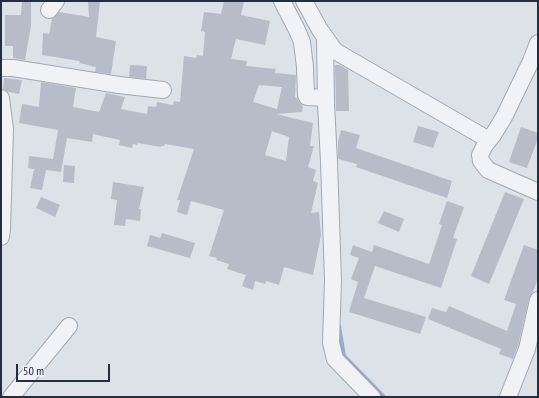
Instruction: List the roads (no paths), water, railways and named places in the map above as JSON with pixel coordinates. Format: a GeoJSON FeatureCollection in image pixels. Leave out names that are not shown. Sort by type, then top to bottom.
{"type":"FeatureCollection","features":[{"type":"Feature","properties":{"kind":"street"},"geometry":{"type":"LineString","coordinates":[[282,1],[298,30],[317,98],[333,280],[332,348],[335,358],[372,397]]}},
{"type":"Feature","properties":{"kind":"street"},"geometry":{"type":"LineString","coordinates":[[304,1],[333,50],[489,140]]}},
{"type":"Feature","properties":{"kind":"street"},"geometry":{"type":"LineString","coordinates":[[317,98],[326,39]]}},
{"type":"Feature","properties":{"kind":"street"},"geometry":{"type":"LineString","coordinates":[[538,43],[504,117],[480,155],[481,161],[488,170],[538,192]]}},
{"type":"Feature","properties":{"kind":"street"},"geometry":{"type":"LineString","coordinates":[[1,68],[14,68],[119,85],[163,90]]}},
{"type":"Feature","properties":{"kind":"street"},"geometry":{"type":"LineString","coordinates":[[1,98],[5,129],[1,238]]}},
{"type":"Feature","properties":{"kind":"street"},"geometry":{"type":"LineString","coordinates":[[508,397],[527,349],[538,300]]}},
{"type":"Feature","properties":{"kind":"street"},"geometry":{"type":"LineString","coordinates":[[11,397],[69,326]]}},
{"type":"Feature","properties":{"kind":"waterway"},"geometry":{"type":"LineString","coordinates":[[339,326],[344,356],[384,397]]}}]}
